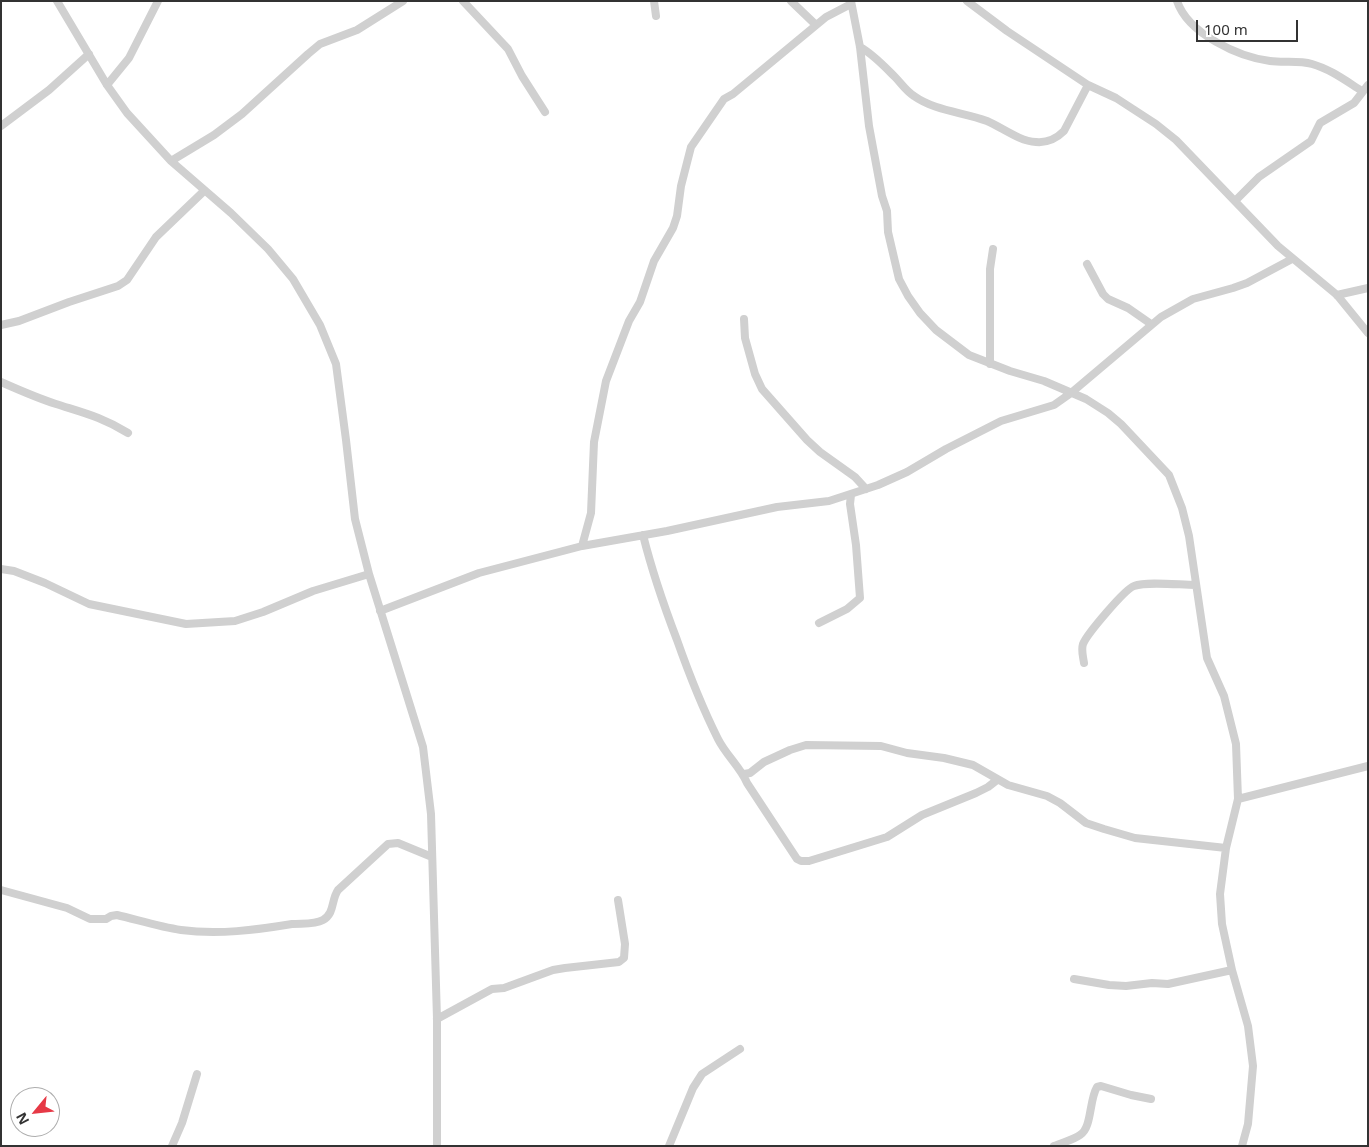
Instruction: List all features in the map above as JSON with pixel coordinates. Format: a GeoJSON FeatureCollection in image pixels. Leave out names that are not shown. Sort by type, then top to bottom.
{"type":"FeatureCollection","features":[{"type":"Feature","properties":{"kind":"street"},"geometry":{"type":"LineString","coordinates":[[57,1],[107,85],[127,113],[171,161],[231,213],[268,249],[293,279],[320,325],[336,364],[355,519],[380,611],[423,747],[431,814],[437,1019],[437,1146]]}},
{"type":"Feature","properties":{"kind":"street"},"geometry":{"type":"LineString","coordinates":[[107,85],[129,58],[158,1]]}},
{"type":"Feature","properties":{"kind":"street"},"geometry":{"type":"LineString","coordinates":[[171,161],[214,135],[242,114],[320,44],[357,30],[402,1]]}},
{"type":"Feature","properties":{"kind":"street"},"geometry":{"type":"LineString","coordinates":[[463,1],[470,11],[487,25],[508,49],[522,76],[545,112]]}},
{"type":"Feature","properties":{"kind":"street"},"geometry":{"type":"LineString","coordinates":[[654,1],[656,16]]}},
{"type":"Feature","properties":{"kind":"street"},"geometry":{"type":"LineString","coordinates":[[791,1],[816,25]]}},
{"type":"Feature","properties":{"kind":"street"},"geometry":{"type":"LineString","coordinates":[[967,1],[1007,31],[1088,85],[1116,98],[1156,124],[1176,140],[1292,259],[1337,295],[1368,332]]}},
{"type":"Feature","properties":{"kind":"street"},"geometry":{"type":"LineString","coordinates":[[1177,1],[1182,13],[1188,20],[1204,34],[1232,50],[1270,61],[1295,61],[1312,64],[1328,69],[1365,88],[1354,103],[1320,123],[1311,141],[1260,177],[1235,201]]}},
{"type":"Feature","properties":{"kind":"street"},"geometry":{"type":"LineString","coordinates":[[582,546],[592,503],[594,442],[603,391],[629,321],[640,302],[649,273],[673,228],[677,216],[680,186],[692,147],[724,99],[752,79],[816,25],[851,3],[860,47],[869,126],[882,196],[887,211],[888,232],[900,279],[912,302],[936,330],[969,356],[1044,381],[1086,399],[1108,413],[1121,424],[1169,475],[1182,508],[1189,536],[1207,658],[1224,696],[1236,744],[1238,799],[1226,848],[1220,894],[1222,924],[1232,970],[1248,1026],[1253,1066],[1248,1118],[1242,1146]]}},
{"type":"Feature","properties":{"kind":"street"},"geometry":{"type":"LineString","coordinates":[[860,47],[873,56],[905,89],[921,100],[985,121],[1023,139],[1034,142],[1050,140],[1058,137],[1064,131],[1088,85]]}},
{"type":"Feature","properties":{"kind":"street"},"geometry":{"type":"LineString","coordinates":[[1,126],[49,90],[89,54]]}},
{"type":"Feature","properties":{"kind":"street"},"geometry":{"type":"LineString","coordinates":[[1,325],[19,321],[68,302],[118,286],[127,280],[156,237],[204,191]]}},
{"type":"Feature","properties":{"kind":"street"},"geometry":{"type":"LineString","coordinates":[[990,364],[990,269],[993,248]]}},
{"type":"Feature","properties":{"kind":"street"},"geometry":{"type":"LineString","coordinates":[[380,611],[479,572],[522,563],[582,546],[777,507],[829,501],[851,495],[907,472],[946,448],[1001,421],[1054,405],[1126,348],[1151,324],[1193,299],[1240,286],[1292,259]]}},
{"type":"Feature","properties":{"kind":"street"},"geometry":{"type":"LineString","coordinates":[[1087,264],[1103,294],[1108,299],[1128,308],[1151,324]]}},
{"type":"Feature","properties":{"kind":"street"},"geometry":{"type":"LineString","coordinates":[[1337,295],[1368,288]]}},
{"type":"Feature","properties":{"kind":"street"},"geometry":{"type":"LineString","coordinates":[[744,319],[745,338],[755,374],[762,389],[807,440],[820,452],[855,477],[866,489]]}},
{"type":"Feature","properties":{"kind":"street"},"geometry":{"type":"LineString","coordinates":[[1,382],[55,404],[92,414],[128,433]]}},
{"type":"Feature","properties":{"kind":"street"},"geometry":{"type":"LineString","coordinates":[[819,623],[847,609],[860,598],[856,545],[850,504],[851,495]]}},
{"type":"Feature","properties":{"kind":"street"},"geometry":{"type":"LineString","coordinates":[[644,535],[658,588],[692,680],[719,741],[734,764],[744,774],[747,783],[797,859],[804,861],[869,844],[887,837],[922,816],[976,793],[997,780]]}},
{"type":"Feature","properties":{"kind":"street"},"geometry":{"type":"LineString","coordinates":[[1,570],[14,571],[89,604],[186,624],[235,622],[313,591],[369,574]]}},
{"type":"Feature","properties":{"kind":"street"},"geometry":{"type":"LineString","coordinates":[[1084,663],[1083,644],[1093,629],[1131,587],[1146,584],[1195,585]]}},
{"type":"Feature","properties":{"kind":"street"},"geometry":{"type":"LineString","coordinates":[[744,774],[750,773],[764,762],[806,745],[881,746],[973,765],[1008,785],[1047,796],[1060,803],[1086,823],[1104,829],[1135,838],[1226,848]]}},
{"type":"Feature","properties":{"kind":"street"},"geometry":{"type":"LineString","coordinates":[[1238,799],[1368,766]]}},
{"type":"Feature","properties":{"kind":"street"},"geometry":{"type":"LineString","coordinates":[[1,890],[67,908],[90,919],[106,919],[117,915],[182,930],[254,930],[323,920],[333,909],[335,895],[338,890],[388,844],[398,843],[432,857]]}},
{"type":"Feature","properties":{"kind":"street"},"geometry":{"type":"LineString","coordinates":[[437,1019],[492,989],[504,988],[553,970],[619,962],[624,958],[625,944],[618,900]]}},
{"type":"Feature","properties":{"kind":"street"},"geometry":{"type":"LineString","coordinates":[[1074,979],[1126,986],[1152,983],[1168,984],[1232,970]]}},
{"type":"Feature","properties":{"kind":"street"},"geometry":{"type":"LineString","coordinates":[[669,1146],[693,1088],[702,1074],[740,1049]]}},
{"type":"Feature","properties":{"kind":"street"},"geometry":{"type":"LineString","coordinates":[[172,1146],[182,1123],[197,1074]]}},
{"type":"Feature","properties":{"kind":"street"},"geometry":{"type":"LineString","coordinates":[[1054,1146],[1081,1135],[1086,1130],[1093,1096],[1097,1087],[1101,1086],[1131,1095],[1151,1098]]}}]}
